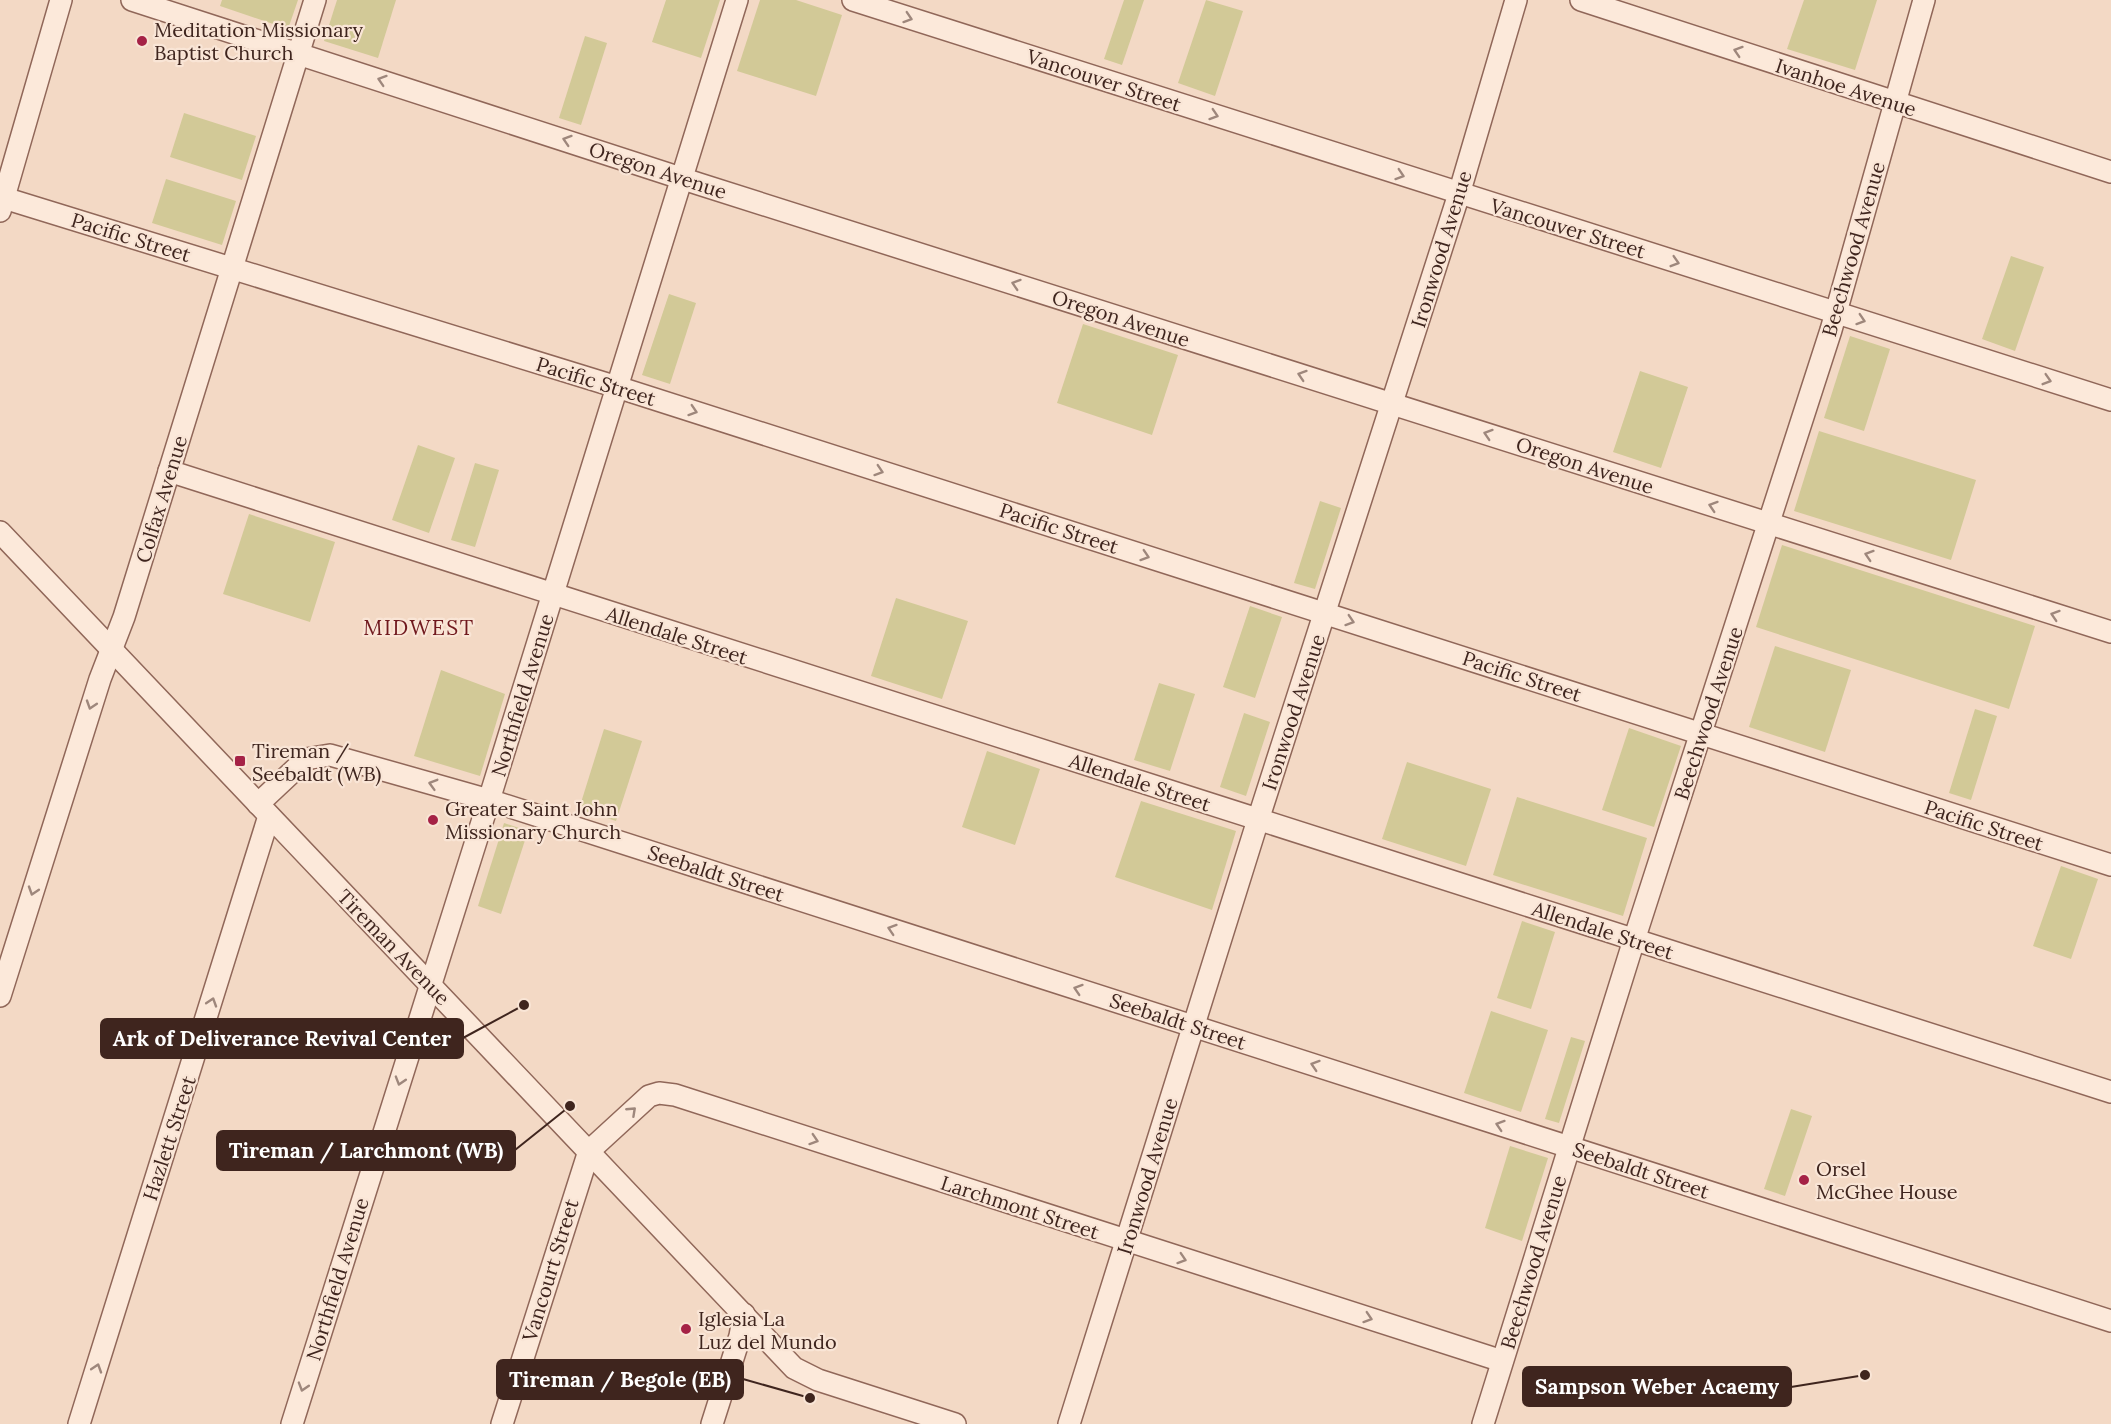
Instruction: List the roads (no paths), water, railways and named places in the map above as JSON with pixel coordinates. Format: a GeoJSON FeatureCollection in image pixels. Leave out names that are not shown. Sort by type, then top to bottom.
{"type":"FeatureCollection","features":[{"type":"Feature","properties":{"kind":"street"},"geometry":{"type":"LineString","coordinates":[[2,205],[61,0]]}},
{"type":"Feature","properties":{"kind":"street","name":"Oregon Avenue"},"geometry":{"type":"LineString","coordinates":[[132,0],[2111,632]]}},
{"type":"Feature","properties":{"kind":"street","name":"Colfax Avenue"},"geometry":{"type":"LineString","coordinates":[[0,996],[84,727],[169,471],[315,0]]}},
{"type":"Feature","properties":{"kind":"street","name":"Northfield Avenue"},"geometry":{"type":"LineString","coordinates":[[292,1424],[489,800],[737,0]]}},
{"type":"Feature","properties":{"kind":"street","name":"Vancouver Street"},"geometry":{"type":"LineString","coordinates":[[853,0],[2111,400]]}},
{"type":"Feature","properties":{"kind":"street","name":"Ironwood Avenue"},"geometry":{"type":"LineString","coordinates":[[1069,1424],[1258,820],[1460,194],[1516,0]]}},
{"type":"Feature","properties":{"kind":"street","name":"Ivanhoe Avenue"},"geometry":{"type":"LineString","coordinates":[[1581,0],[2111,172]]}},
{"type":"Feature","properties":{"kind":"street","name":"Beechwood Avenue"},"geometry":{"type":"LineString","coordinates":[[1482,1424],[1634,940],[1836,312],[1893,102],[1924,0]]}},
{"type":"Feature","properties":{"kind":"street","name":"Pacific Street"},"geometry":{"type":"LineString","coordinates":[[2,205],[232,268],[617,387],[2111,865]]}},
{"type":"Feature","properties":{"kind":"street","name":"Allendale Street"},"geometry":{"type":"LineString","coordinates":[[169,471],[2111,1092]]}},
{"type":"Feature","properties":{"kind":"street","name":"Tireman Avenue"},"geometry":{"type":"LineString","coordinates":[[0,532],[801,1374],[955,1424]]}},
{"type":"Feature","properties":{"kind":"street","name":"Seebaldt Street"},"geometry":{"type":"LineString","coordinates":[[264,810],[306,759],[330,755],[489,800],[2111,1322]]}},
{"type":"Feature","properties":{"kind":"street","name":"Hazlett Street"},"geometry":{"type":"LineString","coordinates":[[79,1424],[264,810]]}},
{"type":"Feature","properties":{"kind":"street","name":"Larchmont Street"},"geometry":{"type":"LineString","coordinates":[[589,1151],[649,1096],[659,1093],[675,1095],[1502,1361]]}},
{"type":"Feature","properties":{"kind":"street","name":"Vancourt Street"},"geometry":{"type":"LineString","coordinates":[[502,1424],[589,1151]]}},
{"type":"Feature","properties":{"kind":"street"},"geometry":{"type":"LineString","coordinates":[[712,1424],[740,1336],[744,1314]]}},
{"type":"Feature","properties":{"kind":"place","name":"Meditation Missionary Baptist Church"},"geometry":{"type":"Point","coordinates":[142,41]}},
{"type":"Feature","properties":{"kind":"place","name":"Tireman / Seebaldt (WB)"},"geometry":{"type":"Point","coordinates":[240,761]}},
{"type":"Feature","properties":{"kind":"place","name":"Greater Saint John Missionary Church"},"geometry":{"type":"Point","coordinates":[433,820]}},
{"type":"Feature","properties":{"kind":"place","name":"Ark of Deliverance Revival Center"},"geometry":{"type":"Point","coordinates":[524,1005]}},
{"type":"Feature","properties":{"kind":"place","name":"Tireman / Larchmont (WB)"},"geometry":{"type":"Point","coordinates":[570,1106]}},
{"type":"Feature","properties":{"kind":"place","name":"Orsel McGhee House"},"geometry":{"type":"Point","coordinates":[1804,1180]}},
{"type":"Feature","properties":{"kind":"place","name":"Iglesia La Luz del Mundo"},"geometry":{"type":"Point","coordinates":[686,1329]}},
{"type":"Feature","properties":{"kind":"place","name":"Sampson Weber Acaemy"},"geometry":{"type":"Point","coordinates":[1865,1375]}},
{"type":"Feature","properties":{"kind":"place","name":"Tireman / Begole (EB)"},"geometry":{"type":"Point","coordinates":[810,1398]}},
{"type":"Feature","properties":{"kind":"district","name":"MIDWEST"},"geometry":{"type":"Point","coordinates":[419,627]}}]}
